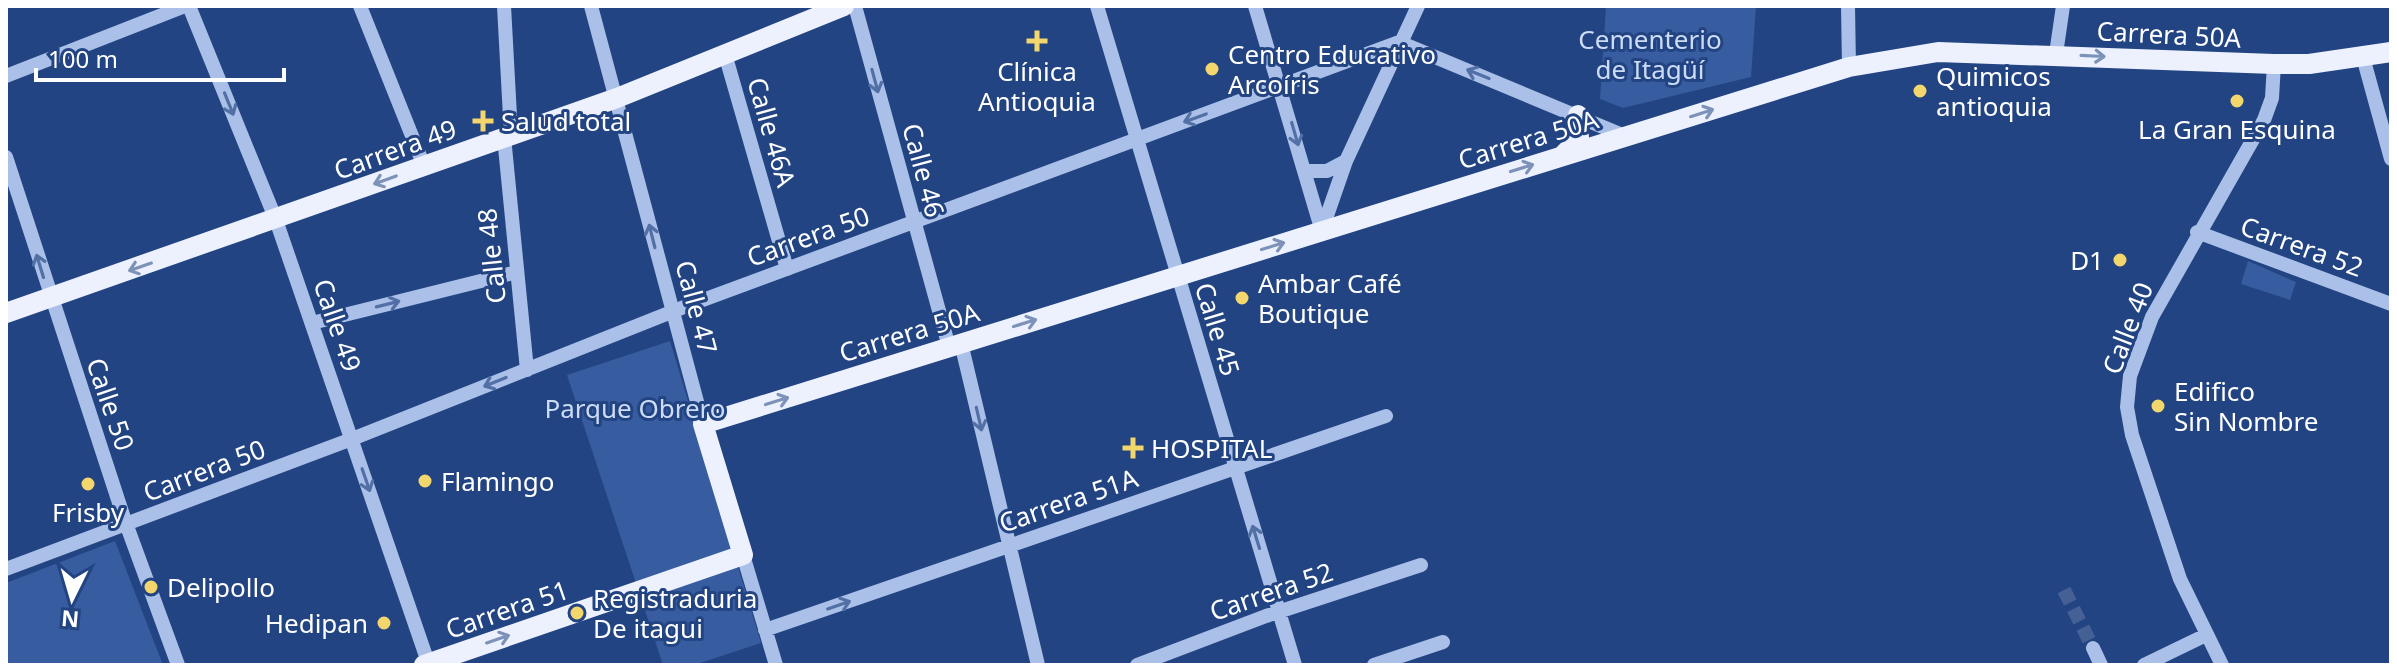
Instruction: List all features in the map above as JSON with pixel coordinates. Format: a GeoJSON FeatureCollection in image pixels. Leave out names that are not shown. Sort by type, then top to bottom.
{"type":"FeatureCollection","features":[{"type":"Feature","properties":{"kind":"main road","name":"Carrera 49"},"geometry":{"type":"LineString","coordinates":[[6,313],[617,98],[844,6]]}},
{"type":"Feature","properties":{"kind":"main road","name":"Carrera 50A"},"geometry":{"type":"LineString","coordinates":[[703,424],[1849,67],[1938,52],[2274,64],[2391,52]]}},
{"type":"Feature","properties":{"kind":"main road"},"geometry":{"type":"LineString","coordinates":[[1563,155],[1579,139],[1578,115]]}},
{"type":"Feature","properties":{"kind":"main road","name":"Calle 47"},"geometry":{"type":"LineString","coordinates":[[703,424],[743,555]]}},
{"type":"Feature","properties":{"kind":"main road","name":"Carrera 51"},"geometry":{"type":"LineString","coordinates":[[427,664],[743,555]]}},
{"type":"Feature","properties":{"kind":"street"},"geometry":{"type":"LineString","coordinates":[[6,76],[187,6]]}},
{"type":"Feature","properties":{"kind":"street","name":"Calle 49"},"geometry":{"type":"LineString","coordinates":[[187,6],[276,220],[427,664]]}},
{"type":"Feature","properties":{"kind":"street"},"geometry":{"type":"LineString","coordinates":[[360,6],[424,166]]}},
{"type":"Feature","properties":{"kind":"street","name":"Calle 48"},"geometry":{"type":"LineString","coordinates":[[504,6],[507,136],[527,370]]}},
{"type":"Feature","properties":{"kind":"street","name":"Calle 47"},"geometry":{"type":"LineString","coordinates":[[591,6],[703,424]]}},
{"type":"Feature","properties":{"kind":"street","name":"Calle 46"},"geometry":{"type":"LineString","coordinates":[[855,6],[913,222],[955,345],[1038,665]]}},
{"type":"Feature","properties":{"kind":"street","name":"Calle 45"},"geometry":{"type":"LineString","coordinates":[[1097,6],[1295,665]]}},
{"type":"Feature","properties":{"kind":"street"},"geometry":{"type":"LineString","coordinates":[[1255,6],[1322,230]]}},
{"type":"Feature","properties":{"kind":"street"},"geometry":{"type":"LineString","coordinates":[[1848,6],[1849,67]]}},
{"type":"Feature","properties":{"kind":"street"},"geometry":{"type":"LineString","coordinates":[[2056,54],[2063,6]]}},
{"type":"Feature","properties":{"kind":"street"},"geometry":{"type":"LineString","coordinates":[[1322,230],[1346,161],[1416,7]]}},
{"type":"Feature","properties":{"kind":"street"},"geometry":{"type":"LineString","coordinates":[[1399,42],[1627,137]]}},
{"type":"Feature","properties":{"kind":"street","name":"Carrera 50"},"geometry":{"type":"LineString","coordinates":[[6,569],[352,439],[671,312],[1399,42]]}},
{"type":"Feature","properties":{"kind":"street","name":"Calle 46A"},"geometry":{"type":"LineString","coordinates":[[725,54],[787,269]]}},
{"type":"Feature","properties":{"kind":"street"},"geometry":{"type":"LineString","coordinates":[[2363,57],[2391,159]]}},
{"type":"Feature","properties":{"kind":"street","name":"Calle 40"},"geometry":{"type":"LineString","coordinates":[[2222,665],[2167,542],[2127,407],[2130,376],[2152,317],[2197,232],[2264,120],[2272,98],[2274,64]]}},
{"type":"Feature","properties":{"kind":"street","name":"Calle 50"},"geometry":{"type":"LineString","coordinates":[[6,157],[50,298],[178,665]]}},
{"type":"Feature","properties":{"kind":"street"},"geometry":{"type":"LineString","coordinates":[[1306,171],[1327,171],[1346,161]]}},
{"type":"Feature","properties":{"kind":"street","name":"Carrera 52"},"geometry":{"type":"LineString","coordinates":[[2197,232],[2391,304]]}},
{"type":"Feature","properties":{"kind":"street"},"geometry":{"type":"LineString","coordinates":[[312,323],[517,272]]}},
{"type":"Feature","properties":{"kind":"street","name":"Carrera 51A"},"geometry":{"type":"LineString","coordinates":[[765,630],[1386,416]]}},
{"type":"Feature","properties":{"kind":"street","name":"Calle 47"},"geometry":{"type":"LineString","coordinates":[[743,555],[776,665]]}},
{"type":"Feature","properties":{"kind":"street","name":"Carrera 52"},"geometry":{"type":"LineString","coordinates":[[1137,665],[1167,660],[1279,612],[1421,565]]}},
{"type":"Feature","properties":{"kind":"street"},"geometry":{"type":"LineString","coordinates":[[2144,665],[2206,635]]}},
{"type":"Feature","properties":{"kind":"street"},"geometry":{"type":"LineString","coordinates":[[1374,665],[1443,642]]}},
{"type":"Feature","properties":{"kind":"street"},"geometry":{"type":"LineString","coordinates":[[2093,648],[2101,665]]}},
{"type":"Feature","properties":{"kind":"green space","name":"Cementerio de Itagüí"},"geometry":{"type":"Polygon","coordinates":[[[1606,6],[1756,6],[1751,77],[1623,108],[1600,99],[1606,6]]]}},
{"type":"Feature","properties":{"kind":"green space"},"geometry":{"type":"Polygon","coordinates":[[[2248,261],[2296,282],[2290,300],[2241,284],[2248,261]]]}},
{"type":"Feature","properties":{"kind":"green space","name":"Parque Obrero"},"geometry":{"type":"Polygon","coordinates":[[[670,341],[761,643],[694,665],[663,665],[567,375],[670,341]]]}},
{"type":"Feature","properties":{"kind":"green space"},"geometry":{"type":"Polygon","coordinates":[[[115,541],[163,665],[6,665],[6,583],[115,541]]]}},
{"type":"Feature","properties":{"kind":"tunnel"},"geometry":{"type":"LineString","coordinates":[[2064,590],[2093,648]]}},
{"type":"Feature","properties":{"kind":"place","name":"Clínica Antioquia"},"geometry":{"type":"Point","coordinates":[1037,41]}},
{"type":"Feature","properties":{"kind":"place","name":"Centro Educativo Arcoíris"},"geometry":{"type":"Point","coordinates":[1212,69]}},
{"type":"Feature","properties":{"kind":"place","name":"Quimicos antioquia"},"geometry":{"type":"Point","coordinates":[1920,91]}},
{"type":"Feature","properties":{"kind":"place","name":"La Gran Esquina"},"geometry":{"type":"Point","coordinates":[2237,101]}},
{"type":"Feature","properties":{"kind":"place","name":"Salud total"},"geometry":{"type":"Point","coordinates":[483,121]}},
{"type":"Feature","properties":{"kind":"place","name":"D1"},"geometry":{"type":"Point","coordinates":[2120,260]}},
{"type":"Feature","properties":{"kind":"place","name":"Ambar Café Boutique"},"geometry":{"type":"Point","coordinates":[1242,298]}},
{"type":"Feature","properties":{"kind":"place","name":"Edifico Sin Nombre"},"geometry":{"type":"Point","coordinates":[2158,406]}},
{"type":"Feature","properties":{"kind":"place","name":"HOSPITAL"},"geometry":{"type":"Point","coordinates":[1133,448]}},
{"type":"Feature","properties":{"kind":"place","name":"Flamingo"},"geometry":{"type":"Point","coordinates":[425,481]}},
{"type":"Feature","properties":{"kind":"place","name":"Frisby"},"geometry":{"type":"Point","coordinates":[88,484]}},
{"type":"Feature","properties":{"kind":"place","name":"Delipollo"},"geometry":{"type":"Point","coordinates":[151,587]}},
{"type":"Feature","properties":{"kind":"place","name":"Registraduria De itagui"},"geometry":{"type":"Point","coordinates":[577,613]}},
{"type":"Feature","properties":{"kind":"place","name":"Hedipan"},"geometry":{"type":"Point","coordinates":[384,623]}}]}
